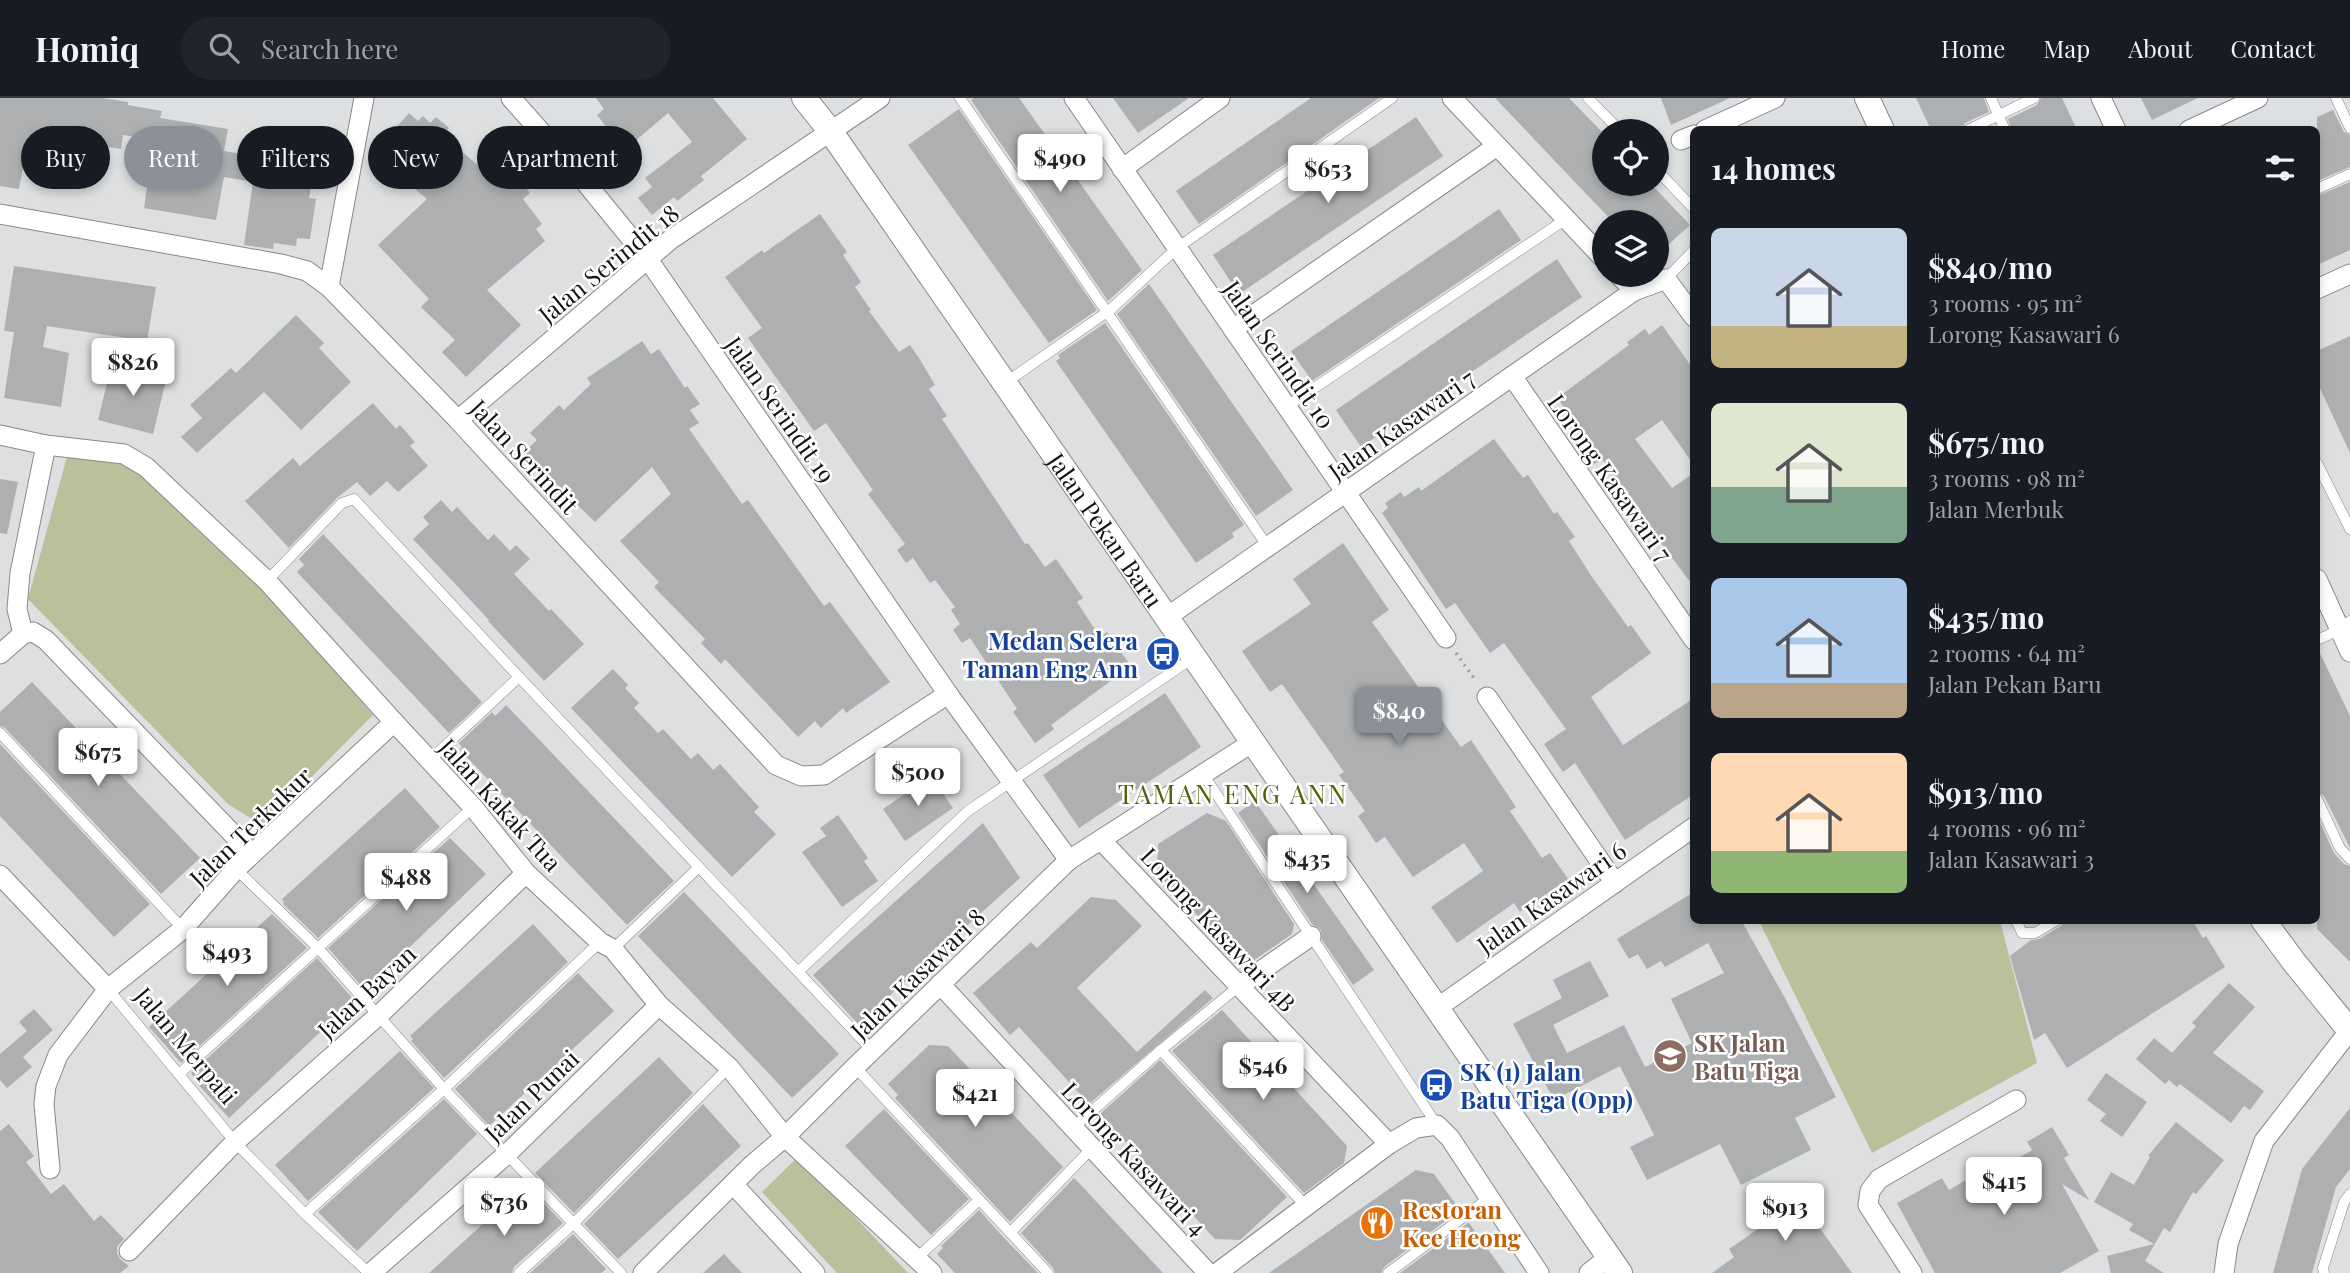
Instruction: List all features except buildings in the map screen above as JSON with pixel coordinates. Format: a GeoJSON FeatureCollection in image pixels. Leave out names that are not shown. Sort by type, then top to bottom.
{"type":"FeatureCollection","features":[{"type":"Feature","properties":{"kind":"street"},"geometry":{"type":"LineString","coordinates":[[329,286],[364,98]]}},
{"type":"Feature","properties":{"kind":"street","name":"Jalan Serindit 19"},"geometry":{"type":"LineString","coordinates":[[511,98],[647,258],[948,694],[1069,860]]}},
{"type":"Feature","properties":{"kind":"street","name":"Jalan Pekan Baru"},"geometry":{"type":"LineString","coordinates":[[804,98],[831,132],[1614,1265]]}},
{"type":"Feature","properties":{"kind":"street","name":"Jalan Serindit 18"},"geometry":{"type":"LineString","coordinates":[[458,420],[647,258],[880,98]]}},
{"type":"Feature","properties":{"kind":"street","name":"Jalan Serindit 10"},"geometry":{"type":"LineString","coordinates":[[1074,98],[1446,638]]}},
{"type":"Feature","properties":{"kind":"street"},"geometry":{"type":"LineString","coordinates":[[1122,169],[1220,98]]}},
{"type":"Feature","properties":{"kind":"street"},"geometry":{"type":"LineString","coordinates":[[1452,98],[1592,246]]}},
{"type":"Feature","properties":{"kind":"street"},"geometry":{"type":"LineString","coordinates":[[1714,126],[1775,98]]}},
{"type":"Feature","properties":{"kind":"street"},"geometry":{"type":"LineString","coordinates":[[1867,98],[1880,126]]}},
{"type":"Feature","properties":{"kind":"street"},"geometry":{"type":"LineString","coordinates":[[2101,98],[2114,126]]}},
{"type":"Feature","properties":{"kind":"street"},"geometry":{"type":"LineString","coordinates":[[2198,126],[2258,98]]}},
{"type":"Feature","properties":{"kind":"street"},"geometry":{"type":"LineString","coordinates":[[1233,329],[1497,146]]}},
{"type":"Feature","properties":{"kind":"street","name":"Jalan Serindit"},"geometry":{"type":"LineString","coordinates":[[0,214],[281,264],[307,271],[329,286],[458,420],[776,765],[801,776],[824,775],[948,694]]}},
{"type":"Feature","properties":{"kind":"street"},"geometry":{"type":"LineString","coordinates":[[2320,288],[2350,274]]}},
{"type":"Feature","properties":{"kind":"street"},"geometry":{"type":"LineString","coordinates":[[1669,282],[1690,311]]}},
{"type":"Feature","properties":{"kind":"street"},"geometry":{"type":"LineString","coordinates":[[1630,287],[1634,291]]}},
{"type":"Feature","properties":{"kind":"street","name":"Jalan Kasawari 7"},"geometry":{"type":"LineString","coordinates":[[1167,617],[1634,291],[1645,287]]}},
{"type":"Feature","properties":{"kind":"street","name":"Lorong Kasawari 7"},"geometry":{"type":"LineString","coordinates":[[1512,376],[1690,634]]}},
{"type":"Feature","properties":{"kind":"street","name":"Jalan Kakak Tua"},"geometry":{"type":"LineString","coordinates":[[0,435],[46,445],[124,454],[146,467],[267,581],[473,807],[526,873],[607,946],[659,1005],[729,1067],[785,1138],[932,1273]]}},
{"type":"Feature","properties":{"kind":"street"},"geometry":{"type":"LineString","coordinates":[[23,634],[17,609],[20,573],[46,445]]}},
{"type":"Feature","properties":{"kind":"street"},"geometry":{"type":"LineString","coordinates":[[2320,584],[2345,626],[2350,652]]}},
{"type":"Feature","properties":{"kind":"street"},"geometry":{"type":"LineString","coordinates":[[0,654],[23,634],[33,632],[46,640],[252,854]]}},
{"type":"Feature","properties":{"kind":"street"},"geometry":{"type":"LineString","coordinates":[[1487,697],[1615,883]]}},
{"type":"Feature","properties":{"kind":"street","name":"Jalan Terkukur"},"geometry":{"type":"LineString","coordinates":[[50,1169],[44,1104],[46,1086],[58,1055],[108,989],[183,929],[236,869],[394,722]]}},
{"type":"Feature","properties":{"kind":"street","name":"Jalan Kasawari 8"},"geometry":{"type":"LineString","coordinates":[[652,1267],[733,1184],[785,1138],[1069,860],[1253,742]]}},
{"type":"Feature","properties":{"kind":"street","name":"Jalan Kasawari 6"},"geometry":{"type":"LineString","coordinates":[[1437,1008],[1690,830]]}},
{"type":"Feature","properties":{"kind":"street","name":"Lorong Kasawari 4B"},"geometry":{"type":"LineString","coordinates":[[1101,840],[1389,1144]]}},
{"type":"Feature","properties":{"kind":"street","name":"Jalan Bayan"},"geometry":{"type":"LineString","coordinates":[[129,1251],[235,1143],[379,1014],[526,873]]}},
{"type":"Feature","properties":{"kind":"street","name":"Jalan Merpati"},"geometry":{"type":"LineString","coordinates":[[0,876],[108,989]]}},
{"type":"Feature","properties":{"kind":"street"},"geometry":{"type":"LineString","coordinates":[[2224,1273],[2228,1244],[2264,1141],[2350,1030],[2266,924]]}},
{"type":"Feature","properties":{"kind":"street"},"geometry":{"type":"LineString","coordinates":[[1239,986],[1311,936]]}},
{"type":"Feature","properties":{"kind":"street","name":"Lorong Kasawari 4"},"geometry":{"type":"LineString","coordinates":[[940,984],[1208,1273]]}},
{"type":"Feature","properties":{"kind":"street"},"geometry":{"type":"LineString","coordinates":[[2323,996],[2350,1010]]}},
{"type":"Feature","properties":{"kind":"street","name":"Jalan Punai"},"geometry":{"type":"LineString","coordinates":[[370,1273],[508,1153],[659,1005]]}},
{"type":"Feature","properties":{"kind":"street"},"geometry":{"type":"LineString","coordinates":[[1912,1273],[1868,1205],[1870,1191],[1879,1178],[2016,1100]]}},
{"type":"Feature","properties":{"kind":"street"},"geometry":{"type":"LineString","coordinates":[[1217,1273],[1389,1144],[1416,1128],[1437,1125],[1450,1138],[1539,1273]]}},
{"type":"Feature","properties":{"kind":"street"},"geometry":{"type":"LineString","coordinates":[[733,1184],[816,1273]]}},
{"type":"Feature","properties":{"kind":"street"},"geometry":{"type":"LineString","coordinates":[[1588,1273],[1614,1265]]}},
{"type":"Feature","properties":{"kind":"lane"},"geometry":{"type":"LineString","coordinates":[[960,98],[1268,547]]}},
{"type":"Feature","properties":{"kind":"lane"},"geometry":{"type":"LineString","coordinates":[[1005,383],[1107,312],[1177,248],[1392,98]]}},
{"type":"Feature","properties":{"kind":"lane"},"geometry":{"type":"LineString","coordinates":[[1588,98],[1608,119]]}},
{"type":"Feature","properties":{"kind":"lane"},"geometry":{"type":"LineString","coordinates":[[1991,98],[2004,126]]}},
{"type":"Feature","properties":{"kind":"lane"},"geometry":{"type":"LineString","coordinates":[[1976,126],[2034,98]]}},
{"type":"Feature","properties":{"kind":"lane"},"geometry":{"type":"LineString","coordinates":[[2336,98],[2350,128]]}},
{"type":"Feature","properties":{"kind":"lane"},"geometry":{"type":"LineString","coordinates":[[2320,188],[2350,174]]}},
{"type":"Feature","properties":{"kind":"lane"},"geometry":{"type":"LineString","coordinates":[[1669,183],[1690,205]]}},
{"type":"Feature","properties":{"kind":"lane"},"geometry":{"type":"LineString","coordinates":[[1286,407],[1566,219]]}},
{"type":"Feature","properties":{"kind":"lane"},"geometry":{"type":"LineString","coordinates":[[1669,277],[1690,254]]}},
{"type":"Feature","properties":{"kind":"lane"},"geometry":{"type":"LineString","coordinates":[[2320,469],[2350,529]]}},
{"type":"Feature","properties":{"kind":"lane"},"geometry":{"type":"LineString","coordinates":[[267,581],[342,503],[354,499],[872,1050]]}},
{"type":"Feature","properties":{"kind":"lane"},"geometry":{"type":"LineString","coordinates":[[2320,638],[2345,626]]}},
{"type":"Feature","properties":{"kind":"lane"},"geometry":{"type":"LineString","coordinates":[[799,971],[968,811],[1195,657]]}},
{"type":"Feature","properties":{"kind":"lane"},"geometry":{"type":"LineString","coordinates":[[429,761],[519,677]]}},
{"type":"Feature","properties":{"kind":"lane"},"geometry":{"type":"LineString","coordinates":[[0,733],[183,929]]}},
{"type":"Feature","properties":{"kind":"lane"},"geometry":{"type":"LineString","coordinates":[[1203,774],[1437,1125]]}},
{"type":"Feature","properties":{"kind":"lane"},"geometry":{"type":"LineString","coordinates":[[2320,805],[2340,848],[2350,859]]}},
{"type":"Feature","properties":{"kind":"lane"},"geometry":{"type":"LineString","coordinates":[[179,1074],[473,807]]}},
{"type":"Feature","properties":{"kind":"lane"},"geometry":{"type":"LineString","coordinates":[[305,1214],[699,867]]}},
{"type":"Feature","properties":{"kind":"lane"},"geometry":{"type":"LineString","coordinates":[[236,869],[318,948],[444,1089],[621,1273]]}},
{"type":"Feature","properties":{"kind":"lane"},"geometry":{"type":"LineString","coordinates":[[2018,924],[2022,933],[2035,933],[2050,924]]}},
{"type":"Feature","properties":{"kind":"lane"},"geometry":{"type":"LineString","coordinates":[[1073,1128],[1161,1049],[1239,986]]}},
{"type":"Feature","properties":{"kind":"lane","name":"Jalan Merpati"},"geometry":{"type":"LineString","coordinates":[[108,989],[235,1143],[305,1214],[370,1273]]}},
{"type":"Feature","properties":{"kind":"lane"},"geometry":{"type":"LineString","coordinates":[[1161,1049],[1306,1205]]}},
{"type":"Feature","properties":{"kind":"lane"},"geometry":{"type":"LineString","coordinates":[[519,1273],[573,1224],[729,1067]]}},
{"type":"Feature","properties":{"kind":"lane"},"geometry":{"type":"LineString","coordinates":[[855,1067],[1048,1273]]}},
{"type":"Feature","properties":{"kind":"lane"},"geometry":{"type":"LineString","coordinates":[[1010,1233],[1092,1148]]}},
{"type":"Feature","properties":{"kind":"lane"},"geometry":{"type":"LineString","coordinates":[[2324,1273],[2323,1268],[2340,1216],[2350,1194]]}},
{"type":"Feature","properties":{"kind":"lane"},"geometry":{"type":"LineString","coordinates":[[1388,1273],[1489,1198]]}},
{"type":"Feature","properties":{"kind":"lane"},"geometry":{"type":"LineString","coordinates":[[917,1258],[979,1200]]}},
{"type":"Feature","properties":{"kind":"path"},"geometry":{"type":"LineString","coordinates":[[1446,638],[1487,697]]}},
{"type":"Feature","properties":{"kind":"green space"},"geometry":{"type":"Polygon","coordinates":[[[68,453],[140,466],[270,596],[373,715],[263,826],[228,804],[28,599],[68,453]]]}},
{"type":"Feature","properties":{"kind":"green space"},"geometry":{"type":"Polygon","coordinates":[[[1760,924],[2001,924],[2037,1063],[1872,1153],[1760,924]]]}},
{"type":"Feature","properties":{"kind":"green space"},"geometry":{"type":"Polygon","coordinates":[[[798,1157],[908,1273],[837,1273],[762,1192],[798,1157]]]}},
{"type":"Feature","properties":{"kind":"place","name":"Medan Selera Taman Eng Ann"},"geometry":{"type":"Point","coordinates":[1163,654]}},
{"type":"Feature","properties":{"kind":"place","name":"SK Jalan Batu Tiga"},"geometry":{"type":"Point","coordinates":[1670,1056]}},
{"type":"Feature","properties":{"kind":"place","name":"SK (1) Jalan Batu Tiga (Opp)"},"geometry":{"type":"Point","coordinates":[1436,1085]}},
{"type":"Feature","properties":{"kind":"place","name":"Restoran Kee Heong"},"geometry":{"type":"Point","coordinates":[1377,1223]}},
{"type":"Feature","properties":{"kind":"district","name":"TAMAN ENG ANN"},"geometry":{"type":"Point","coordinates":[1233,793]}}]}
